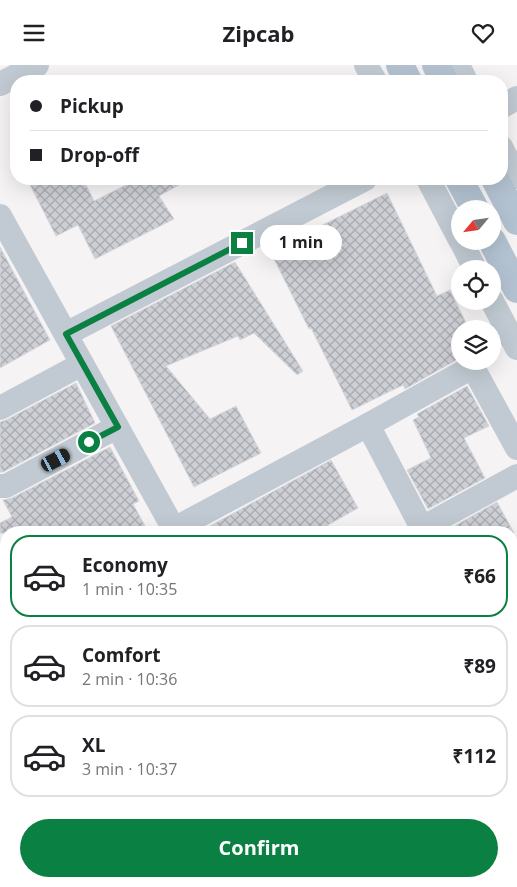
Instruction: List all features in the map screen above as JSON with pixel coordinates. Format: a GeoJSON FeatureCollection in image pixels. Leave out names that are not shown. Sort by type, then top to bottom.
{"type":"FeatureCollection","features":[{"type":"Feature","properties":{"kind":"main road"},"geometry":{"type":"LineString","coordinates":[[462,185],[470,200]]}},
{"type":"Feature","properties":{"kind":"main road"},"geometry":{"type":"LineString","coordinates":[[498,185],[517,221]]}},
{"type":"Feature","properties":{"kind":"main road"},"geometry":{"type":"LineString","coordinates":[[497,250],[517,289]]}},
{"type":"Feature","properties":{"kind":"street"},"geometry":{"type":"LineString","coordinates":[[18,75],[37,65]]}},
{"type":"Feature","properties":{"kind":"street"},"geometry":{"type":"LineString","coordinates":[[508,160],[517,177]]}},
{"type":"Feature","properties":{"kind":"street"},"geometry":{"type":"LineString","coordinates":[[66,334],[353,185]]}},
{"type":"Feature","properties":{"kind":"street"},"geometry":{"type":"LineString","coordinates":[[431,185],[451,224]]}},
{"type":"Feature","properties":{"kind":"street"},"geometry":{"type":"LineString","coordinates":[[0,216],[172,526]]}},
{"type":"Feature","properties":{"kind":"street"},"geometry":{"type":"LineString","coordinates":[[497,310],[517,348]]}},
{"type":"Feature","properties":{"kind":"street"},"geometry":{"type":"LineString","coordinates":[[0,408],[82,364]]}},
{"type":"Feature","properties":{"kind":"street"},"geometry":{"type":"LineString","coordinates":[[184,526],[467,370],[476,373],[517,448]]}},
{"type":"Feature","properties":{"kind":"street"},"geometry":{"type":"LineString","coordinates":[[368,425],[422,526]]}},
{"type":"Feature","properties":{"kind":"street"},"geometry":{"type":"LineString","coordinates":[[0,485],[6,486],[118,427]]}},
{"type":"Feature","properties":{"kind":"street"},"geometry":{"type":"LineString","coordinates":[[431,526],[517,476]]}},
{"type":"Feature","properties":{"kind":"building"},"geometry":{"type":"Polygon","coordinates":[[[30,185],[86,185],[94,201],[126,185],[179,185],[159,196],[174,219],[95,259],[78,225],[56,236],[30,185]]]}},
{"type":"Feature","properties":{"kind":"building"},"geometry":{"type":"Polygon","coordinates":[[[387,193],[437,296],[450,290],[451,310],[460,310],[465,320],[451,320],[451,363],[405,389],[403,385],[352,410],[270,251],[387,193]]]}},
{"type":"Feature","properties":{"kind":"building"},"geometry":{"type":"Polygon","coordinates":[[[0,247],[50,340],[0,368],[0,247]]]}},
{"type":"Feature","properties":{"kind":"building"},"geometry":{"type":"Polygon","coordinates":[[[235,262],[303,371],[297,375],[254,333],[240,340],[238,336],[166,366],[210,419],[236,406],[261,453],[194,487],[111,326],[235,262]]]}},
{"type":"Feature","properties":{"kind":"building"},"geometry":{"type":"Polygon","coordinates":[[[76,383],[95,423],[0,472],[0,422],[76,383]]]}},
{"type":"Feature","properties":{"kind":"building"},"geometry":{"type":"Polygon","coordinates":[[[467,386],[489,426],[464,438],[485,478],[428,509],[407,470],[431,458],[413,420],[419,417],[417,414],[467,386]]]}},
{"type":"Feature","properties":{"kind":"building"},"geometry":{"type":"Polygon","coordinates":[[[110,447],[139,501],[133,504],[145,526],[0,526],[0,523],[12,517],[3,500],[12,498],[110,447]]]}},
{"type":"Feature","properties":{"kind":"building"},"geometry":{"type":"Polygon","coordinates":[[[331,460],[358,508],[328,526],[210,526],[331,460]]]}},
{"type":"Feature","properties":{"kind":"building"},"geometry":{"type":"Polygon","coordinates":[[[497,502],[510,526],[454,526],[497,502]]]}},
{"type":"Feature","properties":{"kind":"route"},"geometry":{"type":"LineString","coordinates":[[89,442],[118,427],[66,334],[242,243]]}}]}
